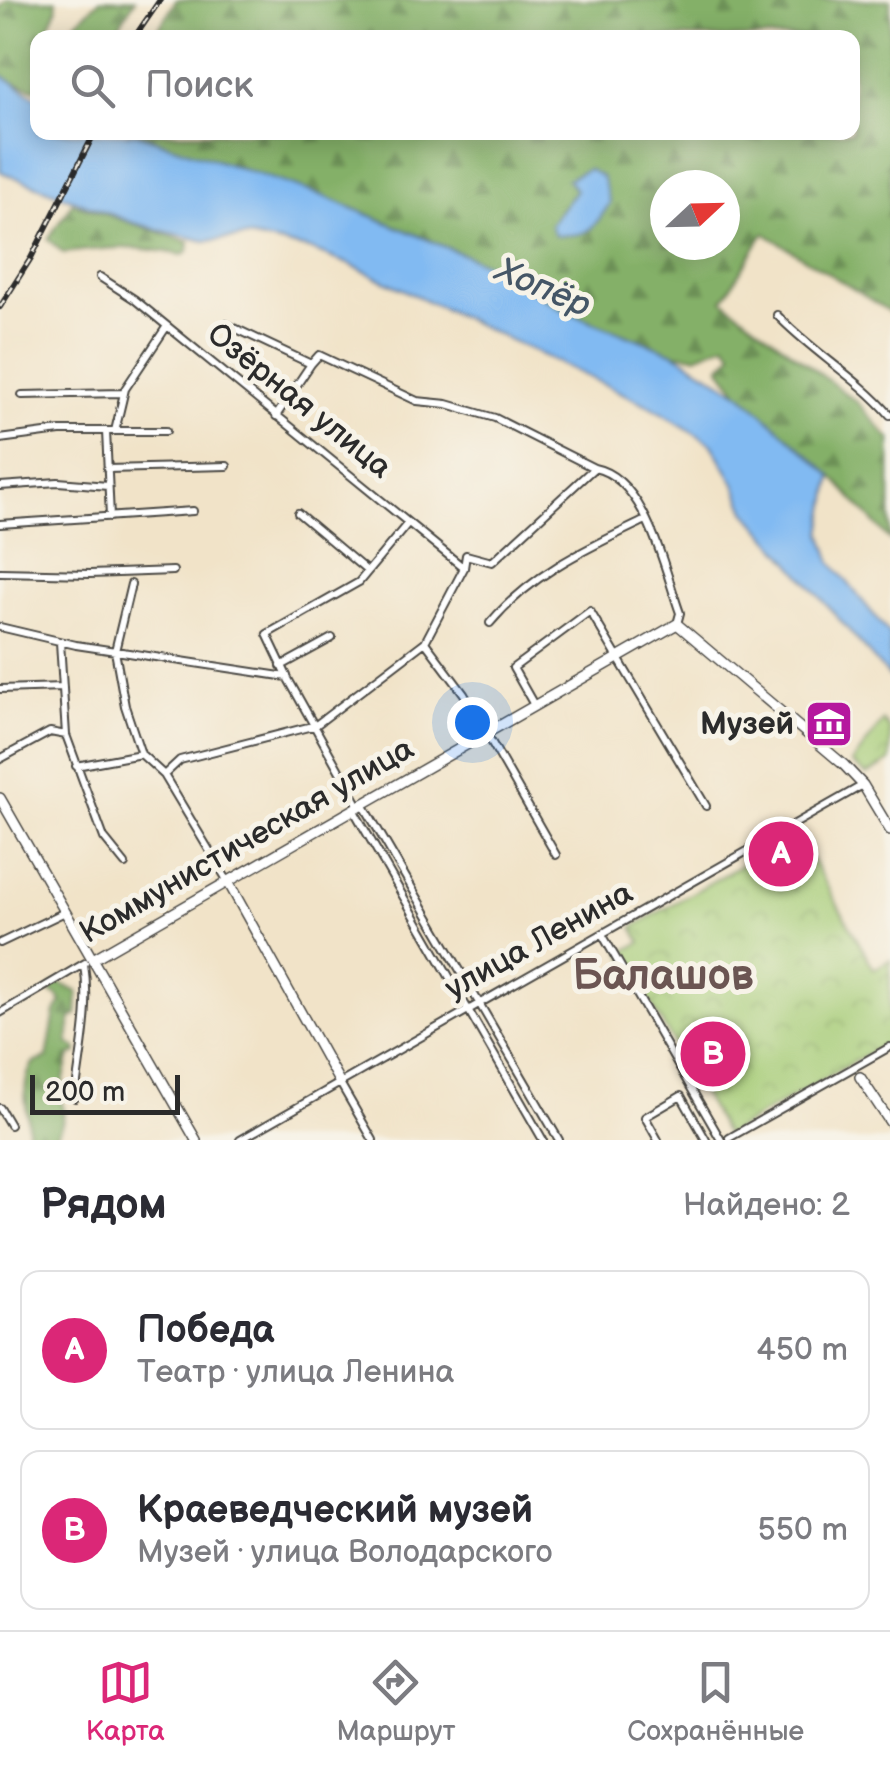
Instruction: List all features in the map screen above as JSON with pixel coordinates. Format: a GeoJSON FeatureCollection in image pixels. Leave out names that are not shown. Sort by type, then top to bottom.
{"type":"FeatureCollection","features":[{"type":"Feature","properties":{"kind":"street","name":"Озёрная улица"},"geometry":{"type":"LineString","coordinates":[[100,276],[464,568]]}},
{"type":"Feature","properties":{"kind":"street"},"geometry":{"type":"LineString","coordinates":[[777,315],[890,414]]}},
{"type":"Feature","properties":{"kind":"street"},"geometry":{"type":"LineString","coordinates":[[226,324],[312,364]]}},
{"type":"Feature","properties":{"kind":"street"},"geometry":{"type":"LineString","coordinates":[[115,431],[123,393],[167,326]]}},
{"type":"Feature","properties":{"kind":"street"},"geometry":{"type":"LineString","coordinates":[[276,416],[319,355],[417,401],[447,404],[494,418],[594,468],[608,471],[634,494],[646,520],[680,613],[677,624],[863,785],[890,830]]}},
{"type":"Feature","properties":{"kind":"street"},"geometry":{"type":"LineString","coordinates":[[22,395],[123,393]]}},
{"type":"Feature","properties":{"kind":"street"},"geometry":{"type":"LineString","coordinates":[[0,439],[60,431],[166,431]]}},
{"type":"Feature","properties":{"kind":"street"},"geometry":{"type":"LineString","coordinates":[[106,431],[110,517]]}},
{"type":"Feature","properties":{"kind":"street"},"geometry":{"type":"LineString","coordinates":[[107,468],[226,466]]}},
{"type":"Feature","properties":{"kind":"street"},"geometry":{"type":"LineString","coordinates":[[164,775],[180,760],[316,724],[425,642],[464,568],[466,555],[492,562],[594,468]]}},
{"type":"Feature","properties":{"kind":"street"},"geometry":{"type":"LineString","coordinates":[[0,486],[58,482],[108,486]]}},
{"type":"Feature","properties":{"kind":"street"},"geometry":{"type":"LineString","coordinates":[[0,524],[193,511]]}},
{"type":"Feature","properties":{"kind":"street"},"geometry":{"type":"LineString","coordinates":[[298,514],[368,571]]}},
{"type":"Feature","properties":{"kind":"street"},"geometry":{"type":"LineString","coordinates":[[490,623],[536,577],[646,520]]}},
{"type":"Feature","properties":{"kind":"street"},"geometry":{"type":"LineString","coordinates":[[408,523],[359,582],[267,634],[467,1009],[543,1140]]}},
{"type":"Feature","properties":{"kind":"street"},"geometry":{"type":"LineString","coordinates":[[0,572],[90,574],[173,570]]}},
{"type":"Feature","properties":{"kind":"street"},"geometry":{"type":"LineString","coordinates":[[130,584],[114,651],[125,706],[141,754],[164,775],[374,1140]]}},
{"type":"Feature","properties":{"kind":"street"},"geometry":{"type":"LineString","coordinates":[[534,704],[513,668],[590,611],[706,806]]}},
{"type":"Feature","properties":{"kind":"street","name":"Коммунистическая улица"},"geometry":{"type":"LineString","coordinates":[[0,1013],[677,624]]}},
{"type":"Feature","properties":{"kind":"street"},"geometry":{"type":"LineString","coordinates":[[0,628],[60,642],[287,676]]}},
{"type":"Feature","properties":{"kind":"street"},"geometry":{"type":"LineString","coordinates":[[281,666],[332,638]]}},
{"type":"Feature","properties":{"kind":"street"},"geometry":{"type":"LineString","coordinates":[[60,642],[66,735],[104,838],[124,864]]}},
{"type":"Feature","properties":{"kind":"street"},"geometry":{"type":"LineString","coordinates":[[425,642],[464,694],[556,854]]}},
{"type":"Feature","properties":{"kind":"street"},"geometry":{"type":"LineString","coordinates":[[0,689],[63,687]]}},
{"type":"Feature","properties":{"kind":"street"},"geometry":{"type":"LineString","coordinates":[[0,759],[50,732],[66,735]]}},
{"type":"Feature","properties":{"kind":"street"},"geometry":{"type":"LineString","coordinates":[[76,766],[141,754]]}},
{"type":"Feature","properties":{"kind":"street","name":"улица Ленина"},"geometry":{"type":"LineString","coordinates":[[240,1140],[863,785]]}},
{"type":"Feature","properties":{"kind":"street"},"geometry":{"type":"LineString","coordinates":[[0,798],[65,912],[88,961],[196,1140]]}},
{"type":"Feature","properties":{"kind":"street"},"geometry":{"type":"LineString","coordinates":[[358,806],[559,1140]]}},
{"type":"Feature","properties":{"kind":"street"},"geometry":{"type":"LineString","coordinates":[[0,943],[65,912]]}},
{"type":"Feature","properties":{"kind":"street"},"geometry":{"type":"LineString","coordinates":[[602,934],[725,1139],[890,1047]]}},
{"type":"Feature","properties":{"kind":"street"},"geometry":{"type":"LineString","coordinates":[[75,1098],[83,1047],[88,961]]}},
{"type":"Feature","properties":{"kind":"street"},"geometry":{"type":"LineString","coordinates":[[860,1078],[890,1122]]}},
{"type":"Feature","properties":{"kind":"street"},"geometry":{"type":"LineString","coordinates":[[658,1140],[645,1117],[681,1096],[706,1140]]}},
{"type":"Feature","properties":{"kind":"street"},"geometry":{"type":"LineString","coordinates":[[0,1108],[10,1125]]}},
{"type":"Feature","properties":{"kind":"green space"},"geometry":{"type":"Polygon","coordinates":[[[8,0],[56,0],[57,9],[47,30],[30,30],[30,88],[0,74],[0,6],[8,0]]]}},
{"type":"Feature","properties":{"kind":"green space"},"geometry":{"type":"Polygon","coordinates":[[[100,0],[135,0],[116,30],[71,27],[100,0]]]}},
{"type":"Feature","properties":{"kind":"green space"},"geometry":{"type":"Polygon","coordinates":[[[176,0],[890,0],[890,312],[764,233],[723,300],[858,403],[890,439],[890,540],[832,476],[740,393],[720,367],[733,353],[726,344],[696,356],[674,353],[564,311],[498,269],[321,195],[149,140],[860,140],[860,30],[158,30],[176,0]]]}},
{"type":"Feature","properties":{"kind":"green space"},"geometry":{"type":"Polygon","coordinates":[[[72,203],[189,242],[188,251],[183,255],[123,248],[63,253],[48,239],[72,203]]]}},
{"type":"Feature","properties":{"kind":"green space"},"geometry":{"type":"Polygon","coordinates":[[[883,721],[890,730],[890,761],[867,775],[852,763],[883,721]]]}},
{"type":"Feature","properties":{"kind":"green space"},"geometry":{"type":"Polygon","coordinates":[[[797,833],[874,969],[890,960],[890,1041],[726,1135],[622,953],[641,942],[633,927],[797,833]]]}},
{"type":"Feature","properties":{"kind":"green space"},"geometry":{"type":"Polygon","coordinates":[[[59,983],[78,992],[77,1015],[71,1018],[68,1043],[77,1053],[70,1055],[59,1098],[63,1119],[54,1140],[19,1140],[28,1137],[26,1082],[33,1063],[47,1058],[55,1012],[62,1003],[51,993],[53,985],[59,983]]]}},
{"type":"Feature","properties":{"kind":"water"},"geometry":{"type":"Polygon","coordinates":[[[0,74],[30,93],[30,140],[155,140],[321,195],[498,269],[564,311],[674,353],[740,393],[832,476],[822,533],[832,563],[890,635],[890,678],[746,511],[712,444],[652,407],[351,265],[309,249],[248,237],[205,241],[167,232],[0,171],[0,74]]]}},
{"type":"Feature","properties":{"kind":"water"},"geometry":{"type":"Polygon","coordinates":[[[588,169],[602,177],[610,203],[599,220],[583,233],[555,235],[550,225],[576,190],[567,179],[588,169]]]}},
{"type":"Feature","properties":{"kind":"railway"},"geometry":{"type":"LineString","coordinates":[[139,30],[160,0]]}},
{"type":"Feature","properties":{"kind":"railway"},"geometry":{"type":"LineString","coordinates":[[0,307],[31,258],[91,140]]}},
{"type":"Feature","properties":{"kind":"place","name":"Музей"},"geometry":{"type":"Point","coordinates":[829,724]}},
{"type":"Feature","properties":{"kind":"place","name":"Победа"},"geometry":{"type":"Point","coordinates":[781,854]}},
{"type":"Feature","properties":{"kind":"place","name":"Краеведческий музей"},"geometry":{"type":"Point","coordinates":[713,1054]}},
{"type":"Feature","properties":{"kind":"district","name":"Балашов"},"geometry":{"type":"Point","coordinates":[663,976]}},
{"type":"Feature","properties":{"kind":"water label","name":"Хопёр"},"geometry":{"type":"Point","coordinates":[543,288]}}]}
